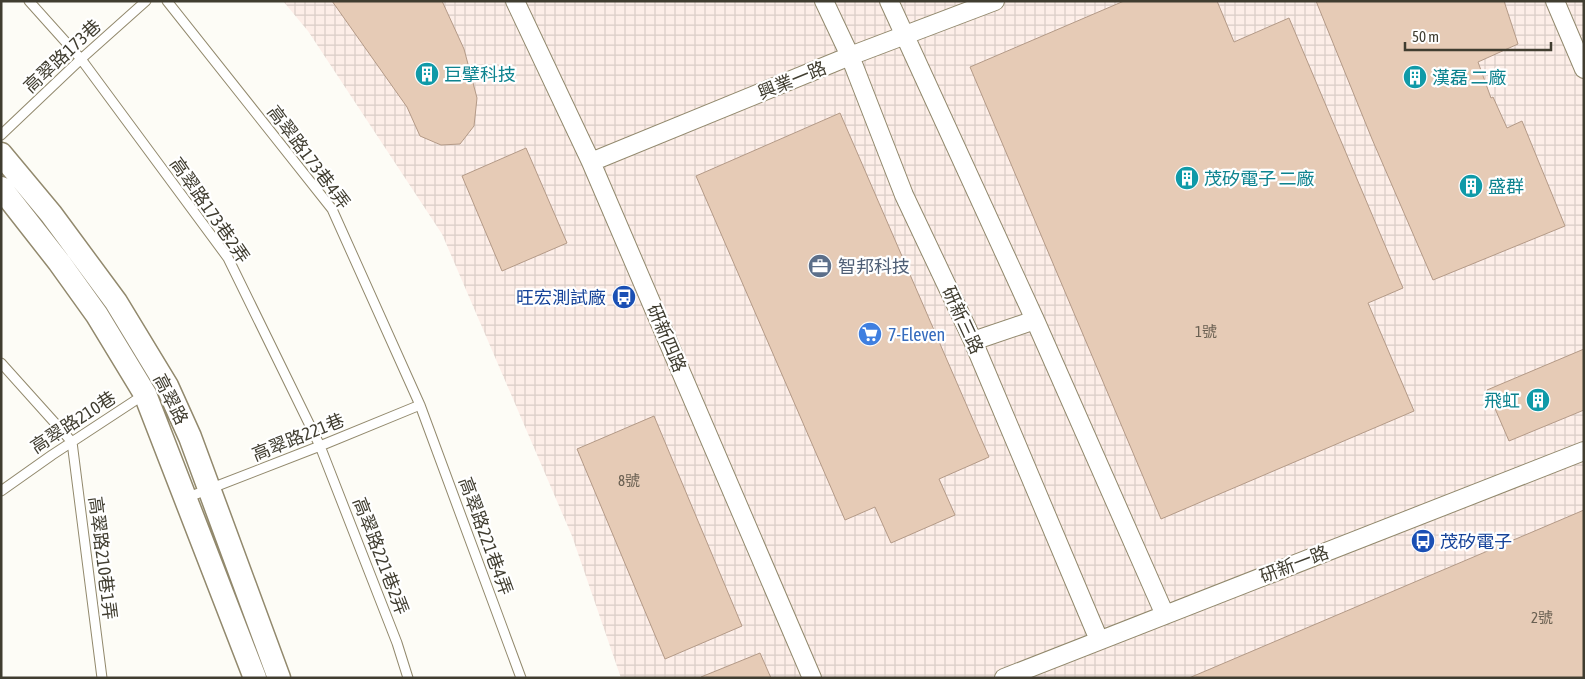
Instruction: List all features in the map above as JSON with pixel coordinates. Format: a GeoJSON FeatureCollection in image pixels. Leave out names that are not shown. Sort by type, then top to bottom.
{"type":"FeatureCollection","features":[{"type":"Feature","properties":{"kind":"street","name":"研新四路"},"geometry":{"type":"LineString","coordinates":[[515,1],[591,162],[812,678]]}},
{"type":"Feature","properties":{"kind":"street","name":"研新三路"},"geometry":{"type":"LineString","coordinates":[[824,1],[850,56],[904,195],[973,341],[1099,640]]}},
{"type":"Feature","properties":{"kind":"street"},"geometry":{"type":"LineString","coordinates":[[889,1],[1035,320],[1165,615]]}},
{"type":"Feature","properties":{"kind":"street","name":"興業一路"},"geometry":{"type":"LineString","coordinates":[[591,162],[850,56],[995,1]]}},
{"type":"Feature","properties":{"kind":"street"},"geometry":{"type":"LineString","coordinates":[[1555,1],[1584,69]]}},
{"type":"Feature","properties":{"kind":"street","name":"高翠路"},"geometry":{"type":"LineString","coordinates":[[1,154],[51,214],[116,302],[156,390],[186,498],[256,678]]}},
{"type":"Feature","properties":{"kind":"street","name":"高翠路"},"geometry":{"type":"LineString","coordinates":[[1,188],[190,437],[279,678]]}},
{"type":"Feature","properties":{"kind":"street"},"geometry":{"type":"LineString","coordinates":[[973,341],[1035,320]]}},
{"type":"Feature","properties":{"kind":"street","name":"研新一路"},"geometry":{"type":"LineString","coordinates":[[1004,678],[1584,450]]}},
{"type":"Feature","properties":{"kind":"lane","name":"高翠路173巷2弄"},"geometry":{"type":"LineString","coordinates":[[29,1],[81,59],[228,258],[320,446]]}},
{"type":"Feature","properties":{"kind":"lane","name":"高翠路173巷"},"geometry":{"type":"LineString","coordinates":[[1,135],[81,59],[146,1]]}},
{"type":"Feature","properties":{"kind":"lane","name":"高翠路173巷4弄"},"geometry":{"type":"LineString","coordinates":[[167,1],[332,209],[420,405]]}},
{"type":"Feature","properties":{"kind":"lane"},"geometry":{"type":"LineString","coordinates":[[1,363],[72,442]]}},
{"type":"Feature","properties":{"kind":"lane","name":"高翠路210巷"},"geometry":{"type":"LineString","coordinates":[[1,490],[72,442],[156,390]]}},
{"type":"Feature","properties":{"kind":"lane","name":"高翠路221巷"},"geometry":{"type":"LineString","coordinates":[[186,498],[420,405]]}},
{"type":"Feature","properties":{"kind":"lane","name":"高翠路221巷4弄"},"geometry":{"type":"LineString","coordinates":[[420,405],[521,678]]}},
{"type":"Feature","properties":{"kind":"lane","name":"高翠路210巷1弄"},"geometry":{"type":"LineString","coordinates":[[72,442],[102,678]]}},
{"type":"Feature","properties":{"kind":"lane","name":"高翠路221巷2弄"},"geometry":{"type":"LineString","coordinates":[[320,446],[397,643],[408,678]]}},
{"type":"Feature","properties":{"kind":"shaded area"},"geometry":{"type":"Polygon","coordinates":[[[283,1],[1584,1],[1584,678],[621,678],[572,536],[442,234],[308,31],[283,1]]]}},
{"type":"Feature","properties":{"kind":"building","name":"巨擘科技"},"geometry":{"type":"Polygon","coordinates":[[[332,1],[442,1],[464,49],[477,98],[474,126],[460,144],[441,145],[420,136],[407,107],[332,1]]]}},
{"type":"Feature","properties":{"kind":"building","name":"茂矽電子 二廠"},"geometry":{"type":"Polygon","coordinates":[[[1124,1],[1217,1],[1234,42],[1289,18],[1403,288],[1368,303],[1414,411],[1161,519],[970,67],[1124,1]]]}},
{"type":"Feature","properties":{"kind":"building"},"geometry":{"type":"Polygon","coordinates":[[[1316,1],[1504,1],[1518,44],[1478,62],[1491,98],[1493,97],[1507,128],[1522,121],[1565,226],[1433,280],[1372,139],[1316,1]]]}},
{"type":"Feature","properties":{"kind":"building","name":"智邦科技"},"geometry":{"type":"Polygon","coordinates":[[[840,113],[989,457],[939,479],[955,515],[891,543],[875,507],[845,520],[696,176],[840,113]]]}},
{"type":"Feature","properties":{"kind":"building"},"geometry":{"type":"Polygon","coordinates":[[[526,148],[567,243],[502,271],[462,176],[526,148]]]}},
{"type":"Feature","properties":{"kind":"building","name":"飛虹"},"geometry":{"type":"Polygon","coordinates":[[[1584,349],[1584,410],[1509,441],[1487,390],[1584,349]]]}},
{"type":"Feature","properties":{"kind":"building"},"geometry":{"type":"Polygon","coordinates":[[[654,416],[742,626],[665,659],[577,449],[654,416]]]}},
{"type":"Feature","properties":{"kind":"building"},"geometry":{"type":"Polygon","coordinates":[[[1584,510],[1584,678],[1189,678],[1584,510]]]}},
{"type":"Feature","properties":{"kind":"building"},"geometry":{"type":"Polygon","coordinates":[[[760,653],[771,678],[701,678],[701,677],[760,653]]]}},
{"type":"Feature","properties":{"kind":"place","name":"巨擘科技"},"geometry":{"type":"Point","coordinates":[427,74]}},
{"type":"Feature","properties":{"kind":"place","name":"漢磊 二廠"},"geometry":{"type":"Point","coordinates":[1415,77]}},
{"type":"Feature","properties":{"kind":"place","name":"茂矽電子 二廠"},"geometry":{"type":"Point","coordinates":[1187,178]}},
{"type":"Feature","properties":{"kind":"place","name":"盛群"},"geometry":{"type":"Point","coordinates":[1471,186]}},
{"type":"Feature","properties":{"kind":"place","name":"智邦科技"},"geometry":{"type":"Point","coordinates":[820,266]}},
{"type":"Feature","properties":{"kind":"place","name":"旺宏測試廠"},"geometry":{"type":"Point","coordinates":[624,297]}},
{"type":"Feature","properties":{"kind":"place","name":"7-Eleven"},"geometry":{"type":"Point","coordinates":[870,334]}},
{"type":"Feature","properties":{"kind":"place","name":"飛虹"},"geometry":{"type":"Point","coordinates":[1538,400]}},
{"type":"Feature","properties":{"kind":"place","name":"茂矽電子"},"geometry":{"type":"Point","coordinates":[1423,541]}}]}
